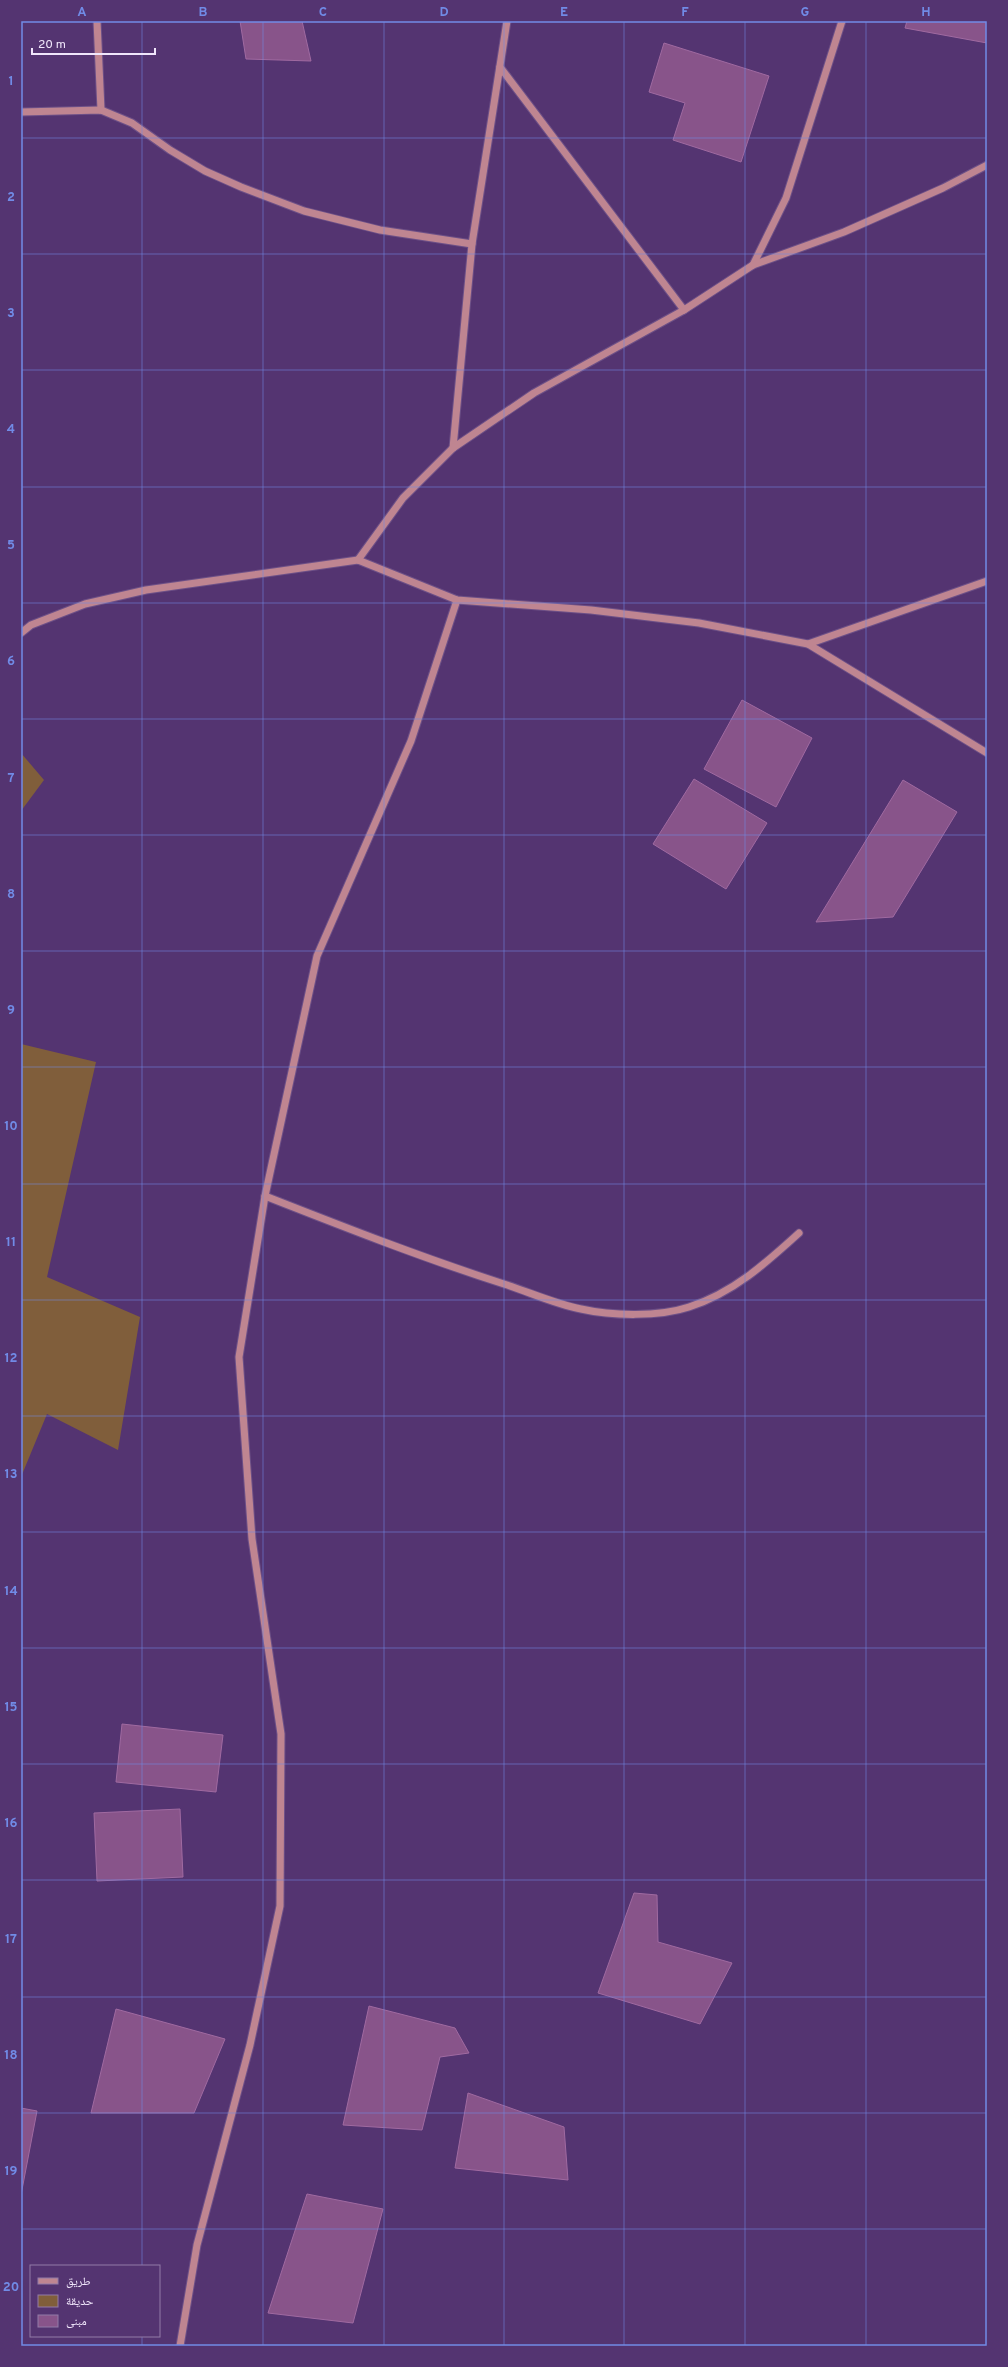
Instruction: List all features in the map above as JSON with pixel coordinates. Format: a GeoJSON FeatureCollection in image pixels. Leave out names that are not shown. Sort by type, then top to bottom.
{"type":"FeatureCollection","features":[{"type":"Feature","properties":{"kind":"street"},"geometry":{"type":"LineString","coordinates":[[97,21],[101,110]]}},
{"type":"Feature","properties":{"kind":"street"},"geometry":{"type":"LineString","coordinates":[[452,448],[472,244],[507,21]]}},
{"type":"Feature","properties":{"kind":"street"},"geometry":{"type":"LineString","coordinates":[[753,265],[786,198],[842,21]]}},
{"type":"Feature","properties":{"kind":"street"},"geometry":{"type":"LineString","coordinates":[[500,67],[684,310]]}},
{"type":"Feature","properties":{"kind":"street"},"geometry":{"type":"LineString","coordinates":[[21,112],[101,110],[132,123],[170,150],[205,171],[241,188],[304,211],[380,230],[472,244]]}},
{"type":"Feature","properties":{"kind":"street"},"geometry":{"type":"LineString","coordinates":[[358,560],[403,498],[452,448],[534,393],[684,310],[753,265],[844,232],[944,188],[987,165]]}},
{"type":"Feature","properties":{"kind":"street"},"geometry":{"type":"LineString","coordinates":[[21,633],[31,625],[85,604],[146,590],[358,560],[457,600],[591,610],[691,622],[808,644],[987,753]]}},
{"type":"Feature","properties":{"kind":"street"},"geometry":{"type":"LineString","coordinates":[[808,644],[987,581]]}},
{"type":"Feature","properties":{"kind":"street"},"geometry":{"type":"LineString","coordinates":[[180,2346],[197,2245],[250,2045],[280,1906],[281,1734],[252,1539],[239,1357],[265,1196],[317,956],[411,741],[457,600]]}},
{"type":"Feature","properties":{"kind":"street"},"geometry":{"type":"LineString","coordinates":[[265,1196],[427,1259],[574,1307],[634,1314],[668,1311],[711,1299],[743,1281],[769,1261],[799,1233]]}},
{"type":"Feature","properties":{"kind":"green space"},"geometry":{"type":"Polygon","coordinates":[[[21,753],[44,780],[21,811],[21,753]]]}},
{"type":"Feature","properties":{"kind":"green space"},"geometry":{"type":"Polygon","coordinates":[[[21,1044],[96,1062],[47,1277],[140,1317],[118,1450],[47,1414],[21,1477],[21,1044]]]}},
{"type":"Feature","properties":{"kind":"building"},"geometry":{"type":"Polygon","coordinates":[[[240,21],[302,21],[311,61],[246,59],[240,21]]]}},
{"type":"Feature","properties":{"kind":"building"},"geometry":{"type":"Polygon","coordinates":[[[907,21],[987,21],[987,43],[905,28],[907,21]]]}},
{"type":"Feature","properties":{"kind":"building"},"geometry":{"type":"Polygon","coordinates":[[[664,43],[769,76],[741,162],[673,140],[685,103],[649,92],[664,43]]]}},
{"type":"Feature","properties":{"kind":"building"},"geometry":{"type":"Polygon","coordinates":[[[742,700],[812,738],[776,807],[704,769],[742,700]]]}},
{"type":"Feature","properties":{"kind":"building"},"geometry":{"type":"Polygon","coordinates":[[[694,779],[767,823],[726,889],[653,844],[694,779]]]}},
{"type":"Feature","properties":{"kind":"building"},"geometry":{"type":"Polygon","coordinates":[[[903,780],[957,812],[893,917],[816,922],[903,780]]]}},
{"type":"Feature","properties":{"kind":"building"},"geometry":{"type":"Polygon","coordinates":[[[122,1724],[223,1735],[216,1792],[116,1782],[122,1724]]]}},
{"type":"Feature","properties":{"kind":"building"},"geometry":{"type":"Polygon","coordinates":[[[180,1809],[183,1877],[97,1881],[94,1813],[180,1809]]]}},
{"type":"Feature","properties":{"kind":"building"},"geometry":{"type":"Polygon","coordinates":[[[634,1893],[657,1895],[658,1942],[732,1963],[700,2024],[598,1993],[634,1893]]]}},
{"type":"Feature","properties":{"kind":"building"},"geometry":{"type":"Polygon","coordinates":[[[369,2006],[455,2028],[469,2053],[440,2057],[422,2130],[343,2125],[369,2006]]]}},
{"type":"Feature","properties":{"kind":"building"},"geometry":{"type":"Polygon","coordinates":[[[116,2009],[225,2039],[194,2113],[91,2113],[116,2009]]]}},
{"type":"Feature","properties":{"kind":"building"},"geometry":{"type":"Polygon","coordinates":[[[468,2093],[564,2127],[568,2180],[455,2168],[468,2093]]]}},
{"type":"Feature","properties":{"kind":"building"},"geometry":{"type":"Polygon","coordinates":[[[21,2108],[37,2111],[21,2195],[21,2108]]]}},
{"type":"Feature","properties":{"kind":"building"},"geometry":{"type":"Polygon","coordinates":[[[307,2194],[383,2209],[353,2323],[268,2313],[307,2194]]]}}]}
